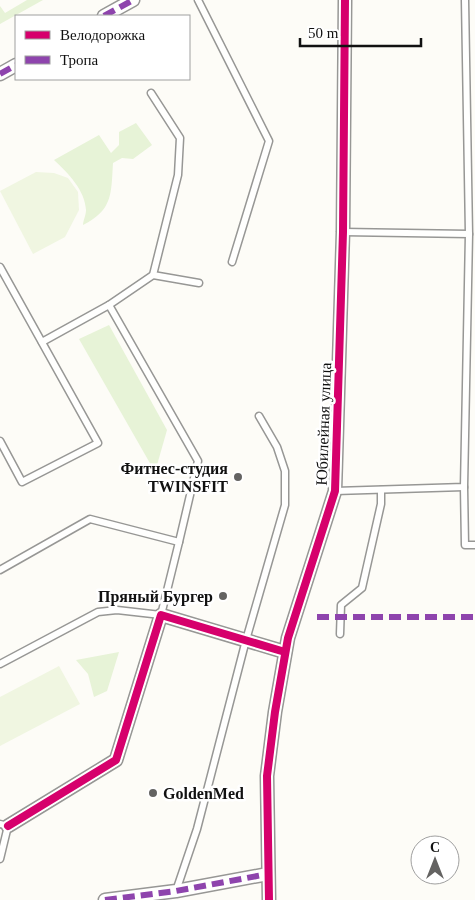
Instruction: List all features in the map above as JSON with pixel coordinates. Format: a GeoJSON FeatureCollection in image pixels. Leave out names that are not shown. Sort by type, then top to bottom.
{"type":"FeatureCollection","features":[{"type":"Feature","properties":{"kind":"street"},"geometry":{"type":"LineString","coordinates":[[106,15],[133,0]]}},
{"type":"Feature","properties":{"kind":"street","name":"Юбилейная улица"},"geometry":{"type":"LineString","coordinates":[[269,900],[267,776],[275,712],[285,652],[335,490],[343,232],[345,0]]}},
{"type":"Feature","properties":{"kind":"street"},"geometry":{"type":"LineString","coordinates":[[0,74],[15,66]]}},
{"type":"Feature","properties":{"kind":"street"},"geometry":{"type":"LineString","coordinates":[[4,825],[116,760],[161,614],[285,652]]}},
{"type":"Feature","properties":{"kind":"street"},"geometry":{"type":"LineString","coordinates":[[105,900],[176,891],[268,874]]}},
{"type":"Feature","properties":{"kind":"lane"},"geometry":{"type":"LineString","coordinates":[[198,0],[269,141],[232,262]]}},
{"type":"Feature","properties":{"kind":"lane"},"geometry":{"type":"LineString","coordinates":[[465,0],[469,234],[464,486],[465,545],[475,545]]}},
{"type":"Feature","properties":{"kind":"lane"},"geometry":{"type":"LineString","coordinates":[[42,342],[109,305],[153,275],[178,175],[180,138],[151,93]]}},
{"type":"Feature","properties":{"kind":"lane"},"geometry":{"type":"LineString","coordinates":[[343,232],[469,234]]}},
{"type":"Feature","properties":{"kind":"lane"},"geometry":{"type":"LineString","coordinates":[[0,267],[98,443],[22,482],[0,441]]}},
{"type":"Feature","properties":{"kind":"lane"},"geometry":{"type":"LineString","coordinates":[[153,275],[200,282]]}},
{"type":"Feature","properties":{"kind":"lane"},"geometry":{"type":"LineString","coordinates":[[0,664],[98,612],[117,610],[161,614],[198,461],[109,305]]}},
{"type":"Feature","properties":{"kind":"lane"},"geometry":{"type":"LineString","coordinates":[[176,891],[197,829],[246,640],[285,504],[285,471],[277,447],[259,416]]}},
{"type":"Feature","properties":{"kind":"lane"},"geometry":{"type":"LineString","coordinates":[[335,490],[464,486]]}},
{"type":"Feature","properties":{"kind":"lane"},"geometry":{"type":"LineString","coordinates":[[340,634],[341,605],[362,588],[381,504],[381,490]]}},
{"type":"Feature","properties":{"kind":"lane"},"geometry":{"type":"LineString","coordinates":[[0,570],[90,519],[179,542]]}},
{"type":"Feature","properties":{"kind":"lane"},"geometry":{"type":"LineString","coordinates":[[0,859],[4,825]]}},
{"type":"Feature","properties":{"kind":"green space"},"geometry":{"type":"Polygon","coordinates":[[[27,0],[43,0],[0,24],[0,6],[5,13],[27,0]]]}},
{"type":"Feature","properties":{"kind":"green space"},"geometry":{"type":"Polygon","coordinates":[[[136,123],[152,145],[133,159],[122,158],[113,163],[111,192],[105,207],[93,219],[83,225],[86,210],[83,196],[70,176],[54,160],[99,135],[111,153],[119,145],[119,132],[136,123]]]}},
{"type":"Feature","properties":{"kind":"green space"},"geometry":{"type":"Polygon","coordinates":[[[36,172],[54,173],[68,178],[78,192],[79,210],[65,237],[33,254],[0,191],[36,172]]]}},
{"type":"Feature","properties":{"kind":"green space"},"geometry":{"type":"Polygon","coordinates":[[[109,325],[167,430],[155,472],[79,339],[109,325]]]}},
{"type":"Feature","properties":{"kind":"green space"},"geometry":{"type":"Polygon","coordinates":[[[119,652],[107,691],[94,697],[88,674],[76,660],[119,652]]]}},
{"type":"Feature","properties":{"kind":"green space"},"geometry":{"type":"Polygon","coordinates":[[[59,666],[80,704],[0,746],[0,697],[59,666]]]}},
{"type":"Feature","properties":{"kind":"marked path"},"geometry":{"type":"LineString","coordinates":[[106,15],[133,0]]}},
{"type":"Feature","properties":{"kind":"marked path"},"geometry":{"type":"LineString","coordinates":[[0,74],[15,66]]}},
{"type":"Feature","properties":{"kind":"marked path"},"geometry":{"type":"LineString","coordinates":[[317,617],[475,617]]}},
{"type":"Feature","properties":{"kind":"marked path"},"geometry":{"type":"LineString","coordinates":[[105,900],[176,891],[268,874]]}},
{"type":"Feature","properties":{"kind":"cycle path"},"geometry":{"type":"LineString","coordinates":[[269,900],[267,776],[275,712],[288,638],[335,491],[343,232],[345,0]]}},
{"type":"Feature","properties":{"kind":"cycle path"},"geometry":{"type":"LineString","coordinates":[[8,826],[116,760],[161,615],[285,652]]}},
{"type":"Feature","properties":{"kind":"place","name":"Фитнес-студия TWINSFIT"},"geometry":{"type":"Point","coordinates":[238,477]}},
{"type":"Feature","properties":{"kind":"place","name":"Пряный Бургер"},"geometry":{"type":"Point","coordinates":[223,596]}},
{"type":"Feature","properties":{"kind":"place","name":"GoldenMed"},"geometry":{"type":"Point","coordinates":[153,793]}}]}
